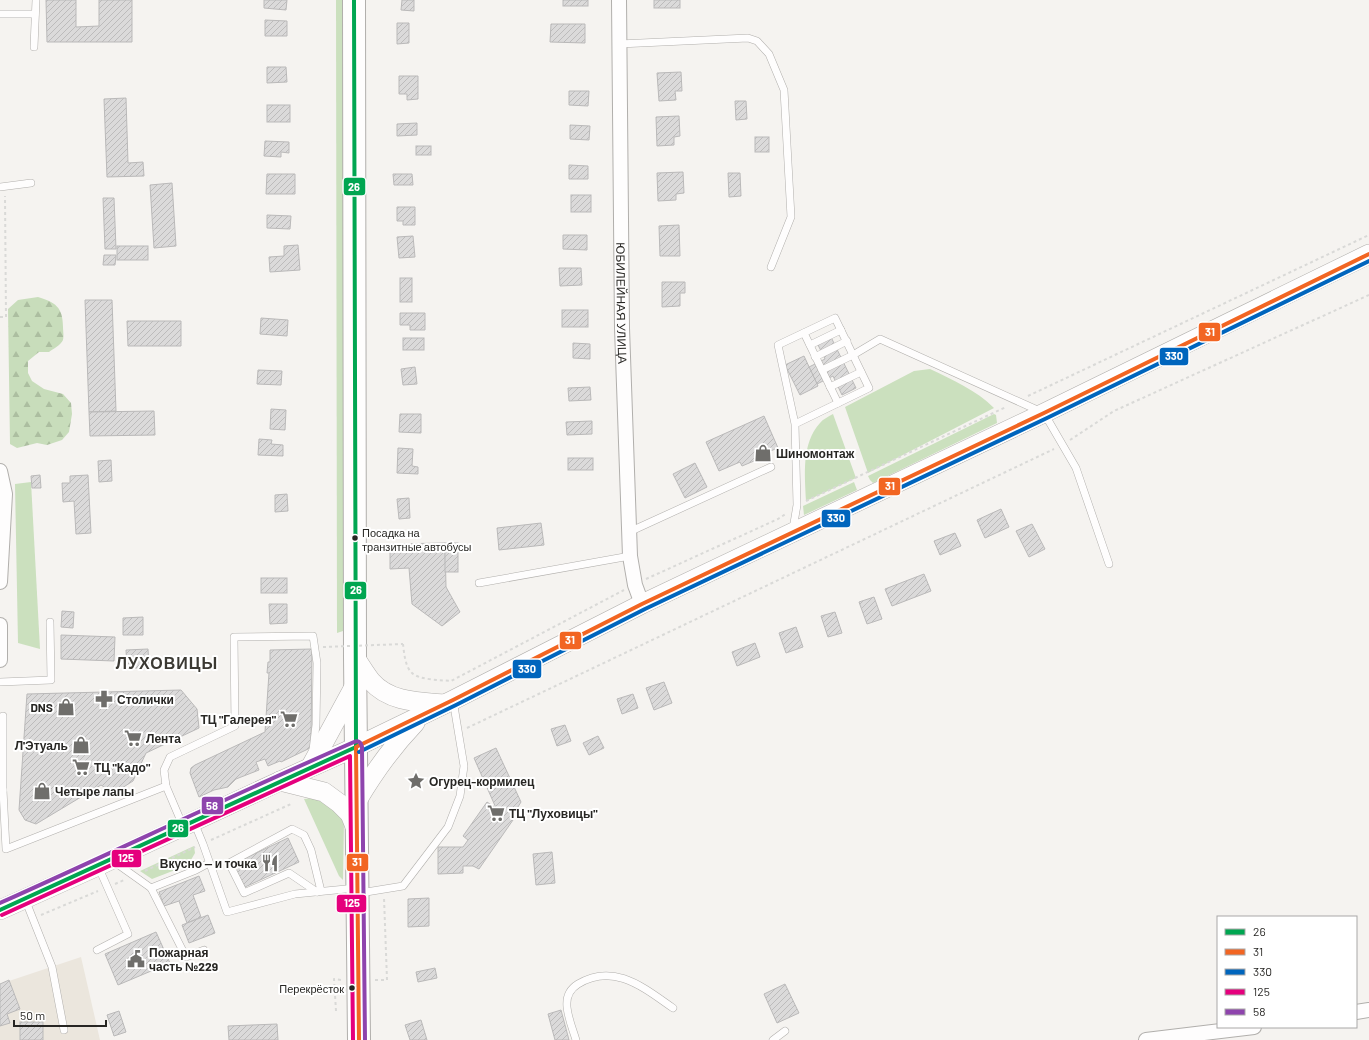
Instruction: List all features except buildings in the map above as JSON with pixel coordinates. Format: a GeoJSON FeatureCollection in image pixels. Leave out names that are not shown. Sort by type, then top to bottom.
{"type":"FeatureCollection","features":[{"type":"Feature","properties":{"kind":"highway"},"geometry":{"type":"LineString","coordinates":[[354,0],[355,685],[359,1040]]}},
{"type":"Feature","properties":{"kind":"main road"},"geometry":{"type":"LineString","coordinates":[[0,910],[105,863],[311,766],[356,747],[449,702],[642,604],[1044,413],[1369,254]]}},
{"type":"Feature","properties":{"kind":"main road"},"geometry":{"type":"LineString","coordinates":[[355,657],[370,680],[376,686],[394,697],[413,702],[449,702]]}},
{"type":"Feature","properties":{"kind":"main road"},"geometry":{"type":"LineString","coordinates":[[311,766],[355,685]]}},
{"type":"Feature","properties":{"kind":"main road"},"geometry":{"type":"LineString","coordinates":[[357,801],[374,771],[401,737],[423,714]]}},
{"type":"Feature","properties":{"kind":"main road"},"geometry":{"type":"LineString","coordinates":[[280,781],[324,792],[339,802],[350,814],[356,829]]}},
{"type":"Feature","properties":{"kind":"street","name":"ЮБИЛЕЙНАЯ УЛИЦА"},"geometry":{"type":"LineString","coordinates":[[619,0],[622,328],[629,532],[630,556],[635,585],[642,604]]}},
{"type":"Feature","properties":{"kind":"street"},"geometry":{"type":"LineString","coordinates":[[0,470],[4,494],[0,582]]}},
{"type":"Feature","properties":{"kind":"street"},"geometry":{"type":"LineString","coordinates":[[0,625],[0,660]]}},
{"type":"Feature","properties":{"kind":"street"},"geometry":{"type":"LineString","coordinates":[[1357,1012],[1369,1010]]}},
{"type":"Feature","properties":{"kind":"street"},"geometry":{"type":"LineString","coordinates":[[1146,1040],[1246,1028]]}},
{"type":"Feature","properties":{"kind":"lane"},"geometry":{"type":"LineString","coordinates":[[34,47],[36,0]]}},
{"type":"Feature","properties":{"kind":"lane"},"geometry":{"type":"LineString","coordinates":[[0,14],[36,14]]}},
{"type":"Feature","properties":{"kind":"lane"},"geometry":{"type":"LineString","coordinates":[[619,44],[748,38],[757,41],[769,54],[784,90],[791,217],[771,267]]}},
{"type":"Feature","properties":{"kind":"lane"},"geometry":{"type":"LineString","coordinates":[[2,186],[31,183]]}},
{"type":"Feature","properties":{"kind":"lane"},"geometry":{"type":"LineString","coordinates":[[792,533],[798,505],[795,424],[778,345],[835,318],[869,388],[795,424]]}},
{"type":"Feature","properties":{"kind":"lane"},"geometry":{"type":"LineString","coordinates":[[810,345],[841,330]]}},
{"type":"Feature","properties":{"kind":"lane"},"geometry":{"type":"LineString","coordinates":[[804,333],[838,403]]}},
{"type":"Feature","properties":{"kind":"lane"},"geometry":{"type":"LineString","coordinates":[[822,370],[853,355],[880,339],[1044,413],[1076,468],[1109,564]]}},
{"type":"Feature","properties":{"kind":"lane"},"geometry":{"type":"LineString","coordinates":[[815,357],[847,342]]}},
{"type":"Feature","properties":{"kind":"lane"},"geometry":{"type":"LineString","coordinates":[[830,387],[861,372]]}},
{"type":"Feature","properties":{"kind":"lane"},"geometry":{"type":"LineString","coordinates":[[629,532],[771,467]]}},
{"type":"Feature","properties":{"kind":"lane"},"geometry":{"type":"LineString","coordinates":[[479,582],[630,556]]}},
{"type":"Feature","properties":{"kind":"lane"},"geometry":{"type":"LineString","coordinates":[[0,682],[51,680],[50,622]]}},
{"type":"Feature","properties":{"kind":"lane"},"geometry":{"type":"LineString","coordinates":[[311,766],[316,725],[317,663],[313,636],[234,637],[235,726],[170,757],[164,770],[166,786],[188,824],[203,844],[227,912],[295,894],[319,891],[358,891],[403,886],[448,827],[460,796],[464,766],[459,732],[449,702]]}},
{"type":"Feature","properties":{"kind":"lane"},"geometry":{"type":"LineString","coordinates":[[3,716],[2,790],[6,849],[166,786]]}},
{"type":"Feature","properties":{"kind":"lane"},"geometry":{"type":"LineString","coordinates":[[292,829],[304,835],[311,850],[319,891],[289,874],[244,894],[229,862],[292,829]]}},
{"type":"Feature","properties":{"kind":"lane"},"geometry":{"type":"LineString","coordinates":[[97,950],[128,934],[107,887],[105,863],[134,876],[151,888],[186,957],[204,950]]}},
{"type":"Feature","properties":{"kind":"lane"},"geometry":{"type":"LineString","coordinates":[[151,888],[196,870],[209,863]]}},
{"type":"Feature","properties":{"kind":"lane"},"geometry":{"type":"LineString","coordinates":[[25,899],[52,967],[64,1030]]}},
{"type":"Feature","properties":{"kind":"lane"},"geometry":{"type":"LineString","coordinates":[[576,1040],[566,1007],[568,996],[571,988],[581,982],[597,976],[615,976],[637,984],[673,1008]]}},
{"type":"Feature","properties":{"kind":"lane"},"geometry":{"type":"LineString","coordinates":[[773,1040],[784,1031]]}},
{"type":"Feature","properties":{"kind":"path"},"geometry":{"type":"LineString","coordinates":[[0,317],[6,317],[2,186]]}},
{"type":"Feature","properties":{"kind":"path"},"geometry":{"type":"LineString","coordinates":[[323,647],[403,644],[406,664],[411,673],[419,677],[451,681],[635,585],[778,519],[798,505],[1369,235]]}},
{"type":"Feature","properties":{"kind":"path"},"geometry":{"type":"LineString","coordinates":[[459,732],[1063,444],[1114,411],[1369,295]]}},
{"type":"Feature","properties":{"kind":"path"},"geometry":{"type":"LineString","coordinates":[[33,919],[134,876],[291,804]]}},
{"type":"Feature","properties":{"kind":"shaded area"},"geometry":{"type":"Polygon","coordinates":[[[81,957],[100,1040],[43,1040],[43,1022],[20,1022],[20,1040],[0,1040],[0,984],[81,957]]]}},
{"type":"Feature","properties":{"kind":"green space"},"geometry":{"type":"Polygon","coordinates":[[[336,0],[346,0],[346,630],[337,633],[336,0]]]}},
{"type":"Feature","properties":{"kind":"green space"},"geometry":{"type":"Polygon","coordinates":[[[38,297],[53,303],[60,310],[63,320],[63,340],[61,344],[49,352],[39,352],[28,361],[28,373],[32,381],[44,389],[63,394],[71,403],[72,414],[69,432],[62,440],[47,445],[37,443],[17,448],[10,444],[8,309],[18,300],[38,297]]]}},
{"type":"Feature","properties":{"kind":"green space"},"geometry":{"type":"Polygon","coordinates":[[[930,369],[956,381],[980,396],[994,408],[868,473],[845,407],[914,371],[930,369]]]}},
{"type":"Feature","properties":{"kind":"green space"},"geometry":{"type":"Polygon","coordinates":[[[833,414],[856,478],[806,501],[805,470],[807,450],[810,440],[814,431],[821,422],[833,414]]]}},
{"type":"Feature","properties":{"kind":"green space"},"geometry":{"type":"Polygon","coordinates":[[[994,414],[996,415],[997,423],[873,483],[870,480],[868,476],[994,414]]]}},
{"type":"Feature","properties":{"kind":"green space"},"geometry":{"type":"Polygon","coordinates":[[[31,482],[40,649],[18,643],[15,484],[31,482]]]}},
{"type":"Feature","properties":{"kind":"green space"},"geometry":{"type":"Polygon","coordinates":[[[854,482],[857,490],[804,515],[803,506],[854,482]]]}},
{"type":"Feature","properties":{"kind":"green space"},"geometry":{"type":"Polygon","coordinates":[[[320,797],[344,820],[343,880],[339,876],[304,799],[320,797]]]}},
{"type":"Feature","properties":{"kind":"green space"},"geometry":{"type":"Polygon","coordinates":[[[194,846],[195,853],[188,865],[152,879],[140,871],[194,846]]]}},
{"type":"Feature","properties":{"kind":"transit line","name":"26"},"geometry":{"type":"LineString","coordinates":[[354,0],[356,747]]}},
{"type":"Feature","properties":{"kind":"transit line","name":"31"},"geometry":{"type":"LineString","coordinates":[[359,1040],[356,747],[453,700],[642,604],[1044,413],[1369,254]]}},
{"type":"Feature","properties":{"kind":"transit line","name":"330"},"geometry":{"type":"LineString","coordinates":[[359,752],[456,705],[645,609],[1047,418],[1369,261]]}},
{"type":"Feature","properties":{"kind":"transit line","name":"58"},"geometry":{"type":"LineString","coordinates":[[0,903],[355,741],[358,741],[362,747],[365,1040]]}},
{"type":"Feature","properties":{"kind":"transit line","name":"26"},"geometry":{"type":"LineString","coordinates":[[0,910],[356,747]]}},
{"type":"Feature","properties":{"kind":"transit line","name":"125"},"geometry":{"type":"LineString","coordinates":[[2,915],[350,756],[353,1040]]}},
{"type":"Feature","properties":{"kind":"place","name":"Шиномонтаж"},"geometry":{"type":"Point","coordinates":[763,453]}},
{"type":"Feature","properties":{"kind":"place","name":"Посадка на транзитные автобусы"},"geometry":{"type":"Point","coordinates":[355,538]}},
{"type":"Feature","properties":{"kind":"place","name":"Столички"},"geometry":{"type":"Point","coordinates":[104,699]}},
{"type":"Feature","properties":{"kind":"place","name":"DNS"},"geometry":{"type":"Point","coordinates":[66,707]}},
{"type":"Feature","properties":{"kind":"place","name":"ТЦ \"Галерея\""},"geometry":{"type":"Point","coordinates":[289,719]}},
{"type":"Feature","properties":{"kind":"place","name":"Лента"},"geometry":{"type":"Point","coordinates":[133,738]}},
{"type":"Feature","properties":{"kind":"place","name":"Л'Этуаль"},"geometry":{"type":"Point","coordinates":[81,745]}},
{"type":"Feature","properties":{"kind":"place","name":"ТЦ \"Кадо\""},"geometry":{"type":"Point","coordinates":[81,767]}},
{"type":"Feature","properties":{"kind":"place","name":"Огурец-кормилец"},"geometry":{"type":"Point","coordinates":[416,781]}},
{"type":"Feature","properties":{"kind":"place","name":"Четыре лапы"},"geometry":{"type":"Point","coordinates":[42,791]}},
{"type":"Feature","properties":{"kind":"place","name":"ТЦ \"Луховицы\""},"geometry":{"type":"Point","coordinates":[496,813]}},
{"type":"Feature","properties":{"kind":"place","name":"Вкусно — и точка"},"geometry":{"type":"Point","coordinates":[270,863]}},
{"type":"Feature","properties":{"kind":"place","name":"Пожарная часть №229"},"geometry":{"type":"Point","coordinates":[136,959]}},
{"type":"Feature","properties":{"kind":"place","name":"Перекрёсток"},"geometry":{"type":"Point","coordinates":[352,988]}},
{"type":"Feature","properties":{"kind":"district","name":"ЛУХОВИЦЫ"},"geometry":{"type":"Point","coordinates":[167,662]}}]}
